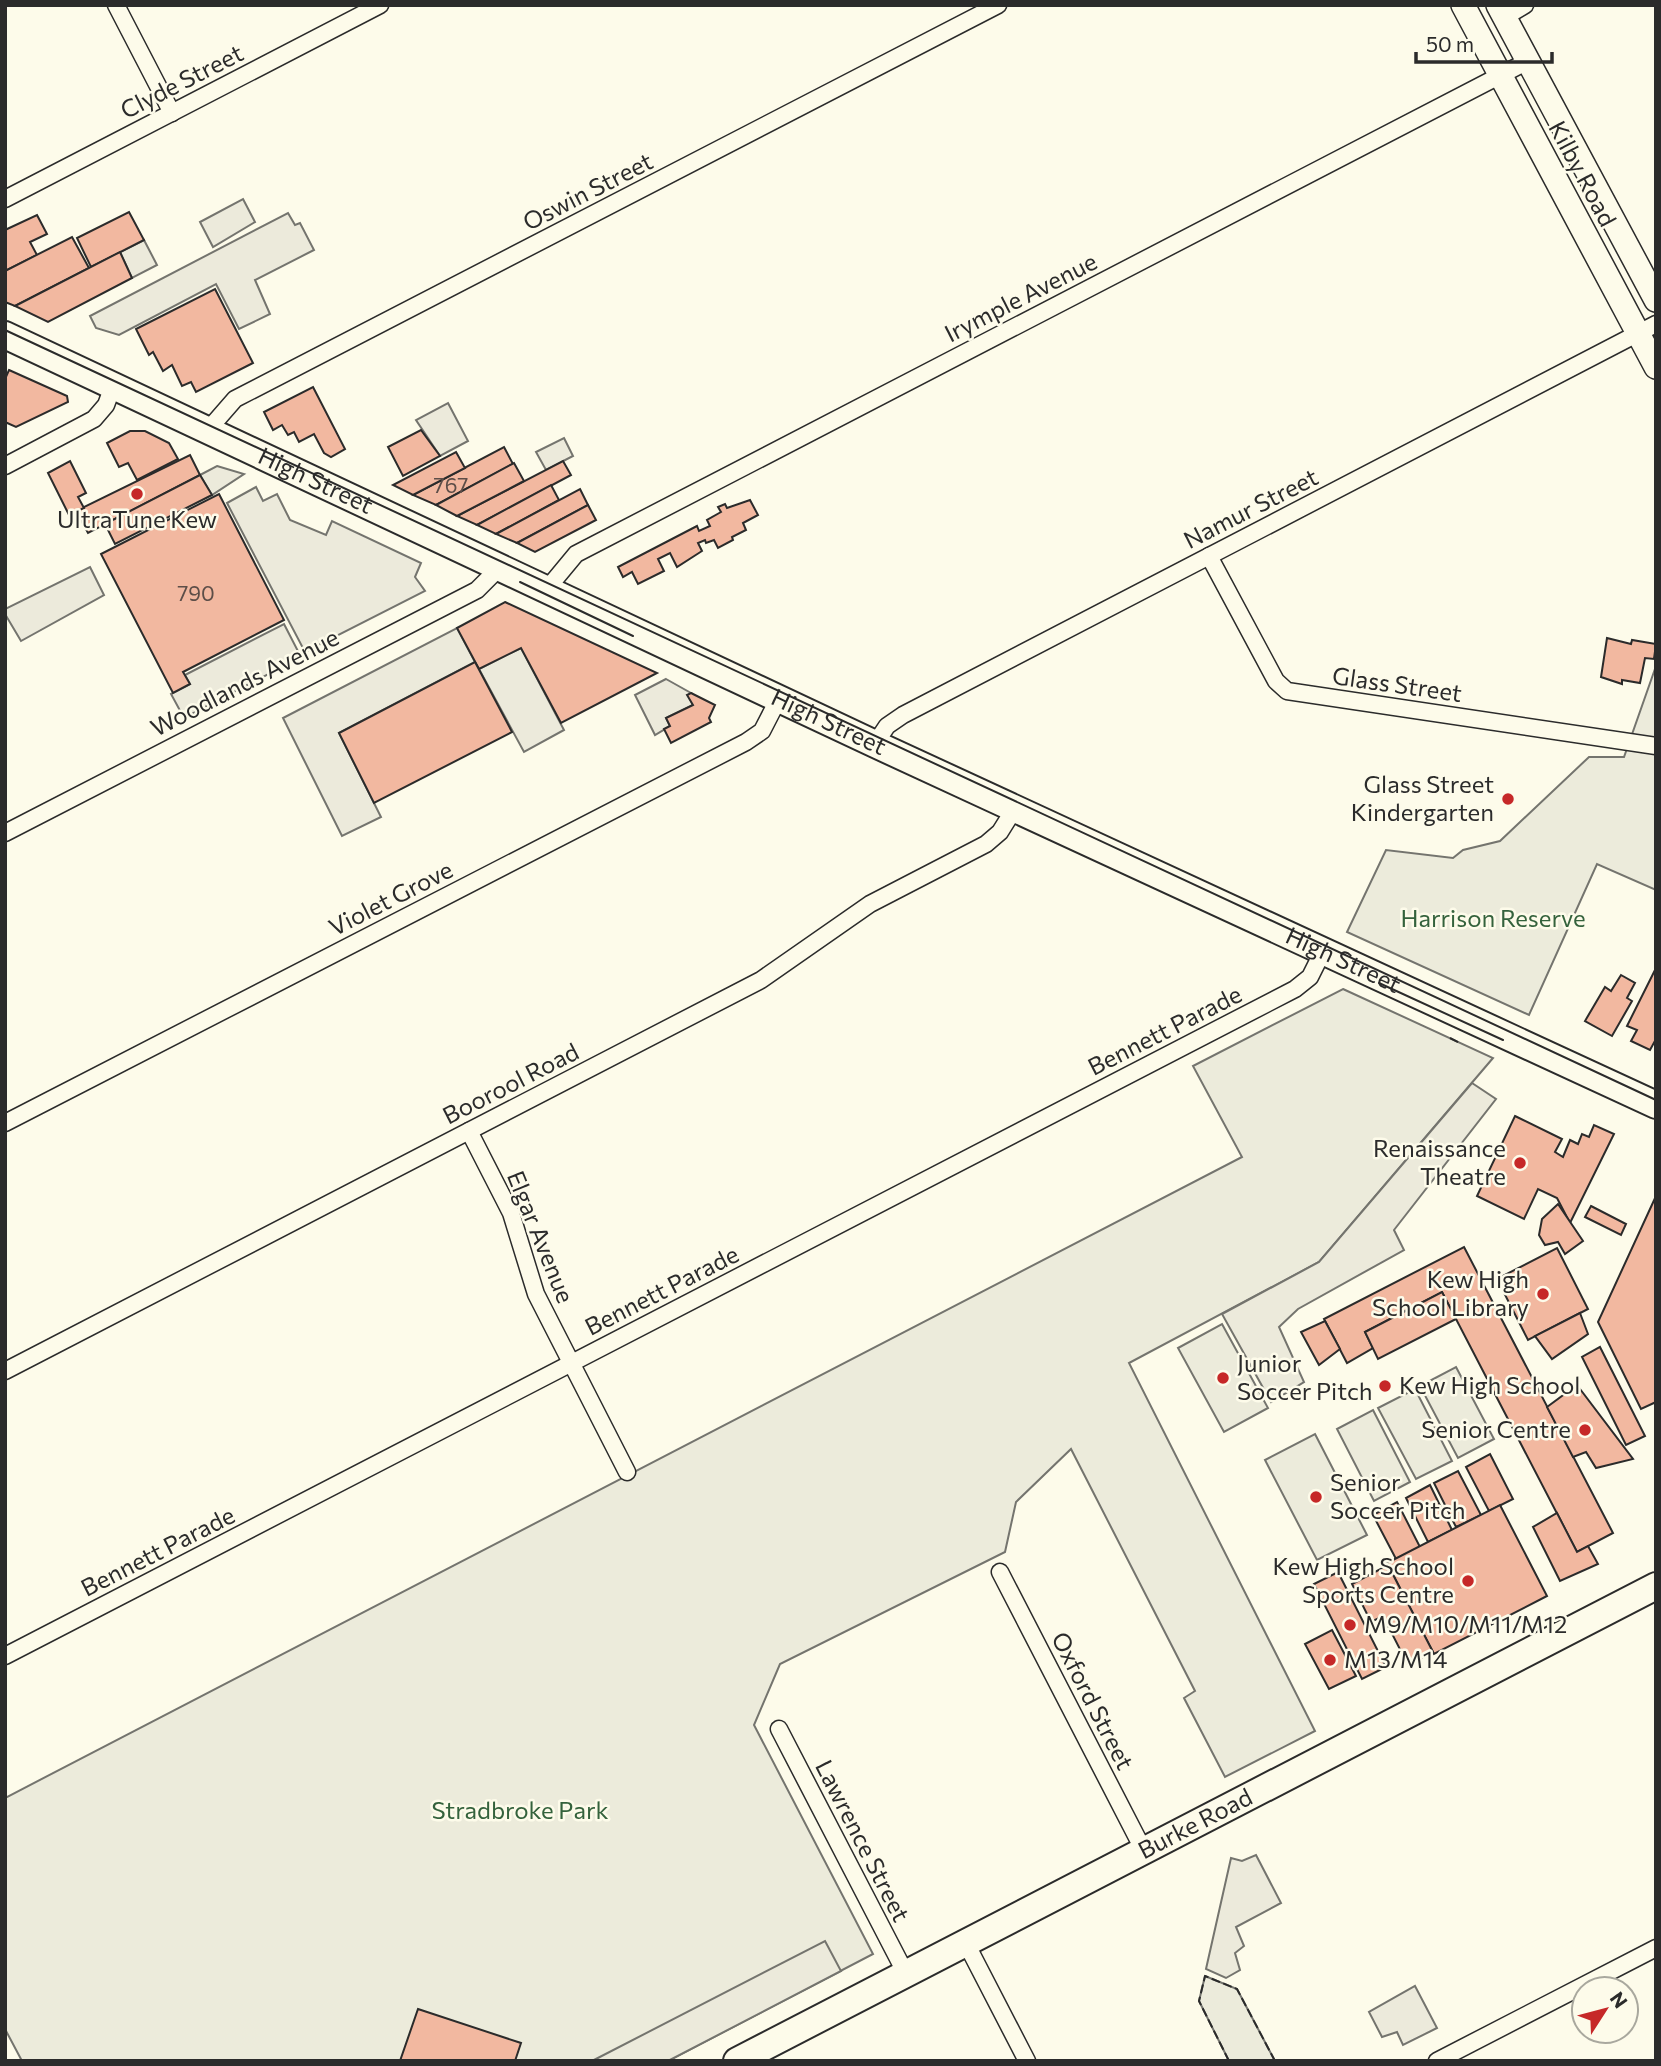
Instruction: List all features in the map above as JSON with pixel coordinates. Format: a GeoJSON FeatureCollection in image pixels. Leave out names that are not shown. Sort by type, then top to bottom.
{"type":"FeatureCollection","features":[{"type":"Feature","properties":{"kind":"main road","name":"High Street"},"geometry":{"type":"LineString","coordinates":[[5,335],[875,744],[1656,1105]]}},
{"type":"Feature","properties":{"kind":"main road","name":"Burke Road"},"geometry":{"type":"LineString","coordinates":[[737,2061],[1656,1586]]}},
{"type":"Feature","properties":{"kind":"street"},"geometry":{"type":"LineString","coordinates":[[116,5],[172,113]]}},
{"type":"Feature","properties":{"kind":"street","name":"Clyde Street"},"geometry":{"type":"LineString","coordinates":[[5,199],[380,5]]}},
{"type":"Feature","properties":{"kind":"street","name":"Oswin Street"},"geometry":{"type":"LineString","coordinates":[[208,430],[235,399],[998,5]]}},
{"type":"Feature","properties":{"kind":"street","name":"Kilby Road"},"geometry":{"type":"LineString","coordinates":[[1463,5],[1500,76],[1647,329],[1656,367]]}},
{"type":"Feature","properties":{"kind":"street"},"geometry":{"type":"LineString","coordinates":[[1501,11],[1525,5]]}},
{"type":"Feature","properties":{"kind":"street","name":"Kilby Road"},"geometry":{"type":"LineString","coordinates":[[1501,11],[1656,300]]}},
{"type":"Feature","properties":{"kind":"street","name":"Irymple Avenue"},"geometry":{"type":"LineString","coordinates":[[547,589],[576,554],[1528,61]]}},
{"type":"Feature","properties":{"kind":"street","name":"Namur Street"},"geometry":{"type":"LineString","coordinates":[[875,744],[887,726],[903,715],[1647,329]]}},
{"type":"Feature","properties":{"kind":"street"},"geometry":{"type":"LineString","coordinates":[[5,466],[94,419],[106,405],[113,386]]}},
{"type":"Feature","properties":{"kind":"street","name":"Glass Street"},"geometry":{"type":"LineString","coordinates":[[1209,556],[1276,681],[1287,691],[1656,747]]}},
{"type":"Feature","properties":{"kind":"street","name":"Woodlands Avenue"},"geometry":{"type":"LineString","coordinates":[[5,833],[477,590],[500,567]]}},
{"type":"Feature","properties":{"kind":"street","name":"Violet Grove"},"geometry":{"type":"LineString","coordinates":[[5,1123],[746,742],[762,731],[779,698]]}},
{"type":"Feature","properties":{"kind":"street","name":"Boorool Road"},"geometry":{"type":"LineString","coordinates":[[5,1371],[761,980],[870,904],[986,844],[1000,832],[1015,808]]}},
{"type":"Feature","properties":{"kind":"street","name":"Bennett Parade"},"geometry":{"type":"LineString","coordinates":[[5,1656],[1295,989],[1310,977],[1324,951]]}},
{"type":"Feature","properties":{"kind":"street","name":"Elgar Avenue"},"geometry":{"type":"LineString","coordinates":[[469,1130],[511,1213],[536,1294],[627,1472]]}},
{"type":"Feature","properties":{"kind":"street","name":"Oxford Street"},"geometry":{"type":"LineString","coordinates":[[1000,1572],[1144,1851]]}},
{"type":"Feature","properties":{"kind":"street","name":"Lawrence Street"},"geometry":{"type":"LineString","coordinates":[[779,1729],[906,1974]]}},
{"type":"Feature","properties":{"kind":"street"},"geometry":{"type":"LineString","coordinates":[[966,1943],[1027,2061]]}},
{"type":"Feature","properties":{"kind":"street"},"geometry":{"type":"LineString","coordinates":[[1437,2061],[1656,1948]]}},
{"type":"Feature","properties":{"kind":"green space","name":"Harrison Reserve"},"geometry":{"type":"Polygon","coordinates":[[[1656,666],[1656,890],[1597,864],[1529,1015],[1347,932],[1386,850],[1453,858],[1463,850],[1500,841],[1589,757],[1624,757],[1656,666]]]}},
{"type":"Feature","properties":{"kind":"green space","name":"Stradbroke Park"},"geometry":{"type":"Polygon","coordinates":[[[1343,989],[1493,1058],[1319,1262],[1129,1363],[1315,1731],[1225,1777],[1184,1698],[1195,1691],[1071,1449],[1016,1502],[1005,1552],[780,1664],[754,1725],[873,1954],[668,2061],[22,2061],[5,2029],[5,1798],[1242,1157],[1193,1066],[1343,989]]]}},
{"type":"Feature","properties":{"kind":"green space","name":"Junior Soccer Pitch"},"geometry":{"type":"Polygon","coordinates":[[[1222,1324],[1268,1408],[1224,1432],[1178,1348],[1222,1324]]]}},
{"type":"Feature","properties":{"kind":"green space"},"geometry":{"type":"Polygon","coordinates":[[[1456,1367],[1494,1439],[1458,1458],[1420,1386],[1456,1367]]]}},
{"type":"Feature","properties":{"kind":"green space"},"geometry":{"type":"Polygon","coordinates":[[[1415,1389],[1452,1461],[1416,1479],[1378,1408],[1415,1389]]]}},
{"type":"Feature","properties":{"kind":"green space"},"geometry":{"type":"Polygon","coordinates":[[[1373,1410],[1410,1482],[1374,1501],[1337,1429],[1373,1410]]]}},
{"type":"Feature","properties":{"kind":"green space","name":"Senior Soccer Pitch"},"geometry":{"type":"Polygon","coordinates":[[[1315,1434],[1367,1535],[1317,1560],[1265,1460],[1315,1434]]]}},
{"type":"Feature","properties":{"kind":"green space"},"geometry":{"type":"Polygon","coordinates":[[[1205,1976],[1237,1989],[1275,2061],[1229,2061],[1199,2001],[1205,1976]]]}},
{"type":"Feature","properties":{"kind":"shaded area"},"geometry":{"type":"Polygon","coordinates":[[[243,199],[255,222],[213,247],[200,222],[243,199]]]}},
{"type":"Feature","properties":{"kind":"shaded area"},"geometry":{"type":"Polygon","coordinates":[[[288,213],[295,225],[300,223],[314,250],[255,280],[270,314],[239,329],[216,284],[119,335],[96,328],[90,316],[288,213]]]}},
{"type":"Feature","properties":{"kind":"shaded area"},"geometry":{"type":"Polygon","coordinates":[[[144,240],[157,265],[132,278],[120,252],[144,240]]]}},
{"type":"Feature","properties":{"kind":"shaded area"},"geometry":{"type":"Polygon","coordinates":[[[448,403],[468,441],[440,456],[416,420],[448,403]]]}},
{"type":"Feature","properties":{"kind":"shaded area"},"geometry":{"type":"Polygon","coordinates":[[[564,438],[573,456],[546,470],[536,452],[564,438]]]}},
{"type":"Feature","properties":{"kind":"shaded area"},"geometry":{"type":"Polygon","coordinates":[[[217,466],[244,474],[212,495],[200,475],[217,466]]]}},
{"type":"Feature","properties":{"kind":"shaded area"},"geometry":{"type":"Polygon","coordinates":[[[256,487],[263,501],[277,494],[290,520],[326,535],[332,521],[421,563],[415,577],[425,591],[305,652],[227,503],[256,487]]]}},
{"type":"Feature","properties":{"kind":"shaded area"},"geometry":{"type":"Polygon","coordinates":[[[90,567],[104,595],[21,641],[5,614],[5,609],[90,567]]]}},
{"type":"Feature","properties":{"kind":"shaded area"},"geometry":{"type":"Polygon","coordinates":[[[284,624],[301,657],[184,718],[171,694],[190,684],[185,675],[284,624]]]}},
{"type":"Feature","properties":{"kind":"shaded area"},"geometry":{"type":"Polygon","coordinates":[[[457,628],[475,662],[339,733],[381,817],[342,836],[283,718],[457,628]]]}},
{"type":"Feature","properties":{"kind":"shaded area"},"geometry":{"type":"Polygon","coordinates":[[[521,648],[564,730],[524,752],[479,669],[521,648]]]}},
{"type":"Feature","properties":{"kind":"shaded area"},"geometry":{"type":"Polygon","coordinates":[[[666,679],[691,693],[688,695],[693,705],[666,718],[670,726],[655,735],[635,695],[666,679]]]}},
{"type":"Feature","properties":{"kind":"shaded area"},"geometry":{"type":"Polygon","coordinates":[[[1472,1083],[1496,1099],[1394,1230],[1404,1250],[1298,1309],[1279,1327],[1304,1382],[1271,1402],[1222,1314],[1319,1262],[1472,1083]]]}},
{"type":"Feature","properties":{"kind":"shaded area"},"geometry":{"type":"Polygon","coordinates":[[[1256,1855],[1281,1903],[1236,1927],[1244,1946],[1235,1953],[1240,1970],[1226,1978],[1206,1969],[1231,1858],[1242,1861],[1256,1855]]]}},
{"type":"Feature","properties":{"kind":"shaded area"},"geometry":{"type":"Polygon","coordinates":[[[825,1941],[841,1971],[668,2061],[592,2061],[825,1941]]]}},
{"type":"Feature","properties":{"kind":"shaded area"},"geometry":{"type":"Polygon","coordinates":[[[1415,1986],[1437,2028],[1403,2045],[1397,2032],[1382,2037],[1369,2012],[1415,1986]]]}},
{"type":"Feature","properties":{"kind":"building"},"geometry":{"type":"Polygon","coordinates":[[[129,212],[144,240],[91,267],[77,238],[129,212]]]}},
{"type":"Feature","properties":{"kind":"building"},"geometry":{"type":"Polygon","coordinates":[[[37,215],[47,234],[30,242],[37,255],[5,271],[5,230],[37,215]]]}},
{"type":"Feature","properties":{"kind":"building"},"geometry":{"type":"Polygon","coordinates":[[[72,237],[89,268],[15,306],[5,302],[5,271],[72,237]]]}},
{"type":"Feature","properties":{"kind":"building"},"geometry":{"type":"Polygon","coordinates":[[[120,252],[132,278],[48,322],[15,306],[120,252]]]}},
{"type":"Feature","properties":{"kind":"building"},"geometry":{"type":"Polygon","coordinates":[[[215,289],[253,363],[196,392],[191,382],[182,386],[172,365],[163,371],[153,352],[149,355],[136,329],[215,289]]]}},
{"type":"Feature","properties":{"kind":"building"},"geometry":{"type":"Polygon","coordinates":[[[9,370],[67,396],[68,402],[16,427],[5,422],[5,379],[9,370]]]}},
{"type":"Feature","properties":{"kind":"building"},"geometry":{"type":"Polygon","coordinates":[[[313,387],[345,449],[331,457],[324,453],[314,434],[299,442],[294,432],[288,435],[282,425],[273,430],[264,412],[313,387]]]}},
{"type":"Feature","properties":{"kind":"building"},"geometry":{"type":"Polygon","coordinates":[[[421,430],[440,456],[403,476],[388,447],[421,430]]]}},
{"type":"Feature","properties":{"kind":"building"},"geometry":{"type":"Polygon","coordinates":[[[130,431],[145,431],[169,443],[178,459],[137,480],[128,463],[119,467],[107,443],[130,431]]]}},
{"type":"Feature","properties":{"kind":"building"},"geometry":{"type":"Polygon","coordinates":[[[504,447],[513,464],[436,505],[413,495],[504,447]]]}},
{"type":"Feature","properties":{"kind":"building"},"geometry":{"type":"Polygon","coordinates":[[[456,452],[465,468],[413,495],[393,485],[456,452]]]}},
{"type":"Feature","properties":{"kind":"building","name":"UltraTune Kew"},"geometry":{"type":"Polygon","coordinates":[[[190,455],[200,475],[88,533],[76,511],[190,455]]]}},
{"type":"Feature","properties":{"kind":"building"},"geometry":{"type":"Polygon","coordinates":[[[70,461],[86,493],[78,497],[84,508],[69,515],[48,473],[70,461]]]}},
{"type":"Feature","properties":{"kind":"building"},"geometry":{"type":"Polygon","coordinates":[[[563,461],[571,475],[477,525],[457,516],[563,461]]]}},
{"type":"Feature","properties":{"kind":"building"},"geometry":{"type":"Polygon","coordinates":[[[514,463],[524,481],[457,516],[436,505],[514,463]]]}},
{"type":"Feature","properties":{"kind":"building"},"geometry":{"type":"Polygon","coordinates":[[[200,475],[212,495],[115,544],[105,524],[200,475]]]}},
{"type":"Feature","properties":{"kind":"building"},"geometry":{"type":"Polygon","coordinates":[[[551,485],[559,500],[496,534],[477,525],[551,485]]]}},
{"type":"Feature","properties":{"kind":"building"},"geometry":{"type":"Polygon","coordinates":[[[580,489],[588,505],[517,543],[496,534],[580,489]]]}},
{"type":"Feature","properties":{"kind":"building"},"geometry":{"type":"Polygon","coordinates":[[[219,494],[284,620],[183,672],[190,684],[173,693],[101,554],[219,494]]]}},
{"type":"Feature","properties":{"kind":"building"},"geometry":{"type":"Polygon","coordinates":[[[750,500],[758,515],[743,523],[746,530],[732,537],[733,540],[718,548],[714,540],[698,543],[702,551],[677,567],[670,553],[658,559],[664,571],[638,584],[632,572],[623,577],[618,567],[697,526],[699,531],[710,526],[707,520],[721,512],[718,507],[725,504],[727,508],[750,500]]]}},
{"type":"Feature","properties":{"kind":"building"},"geometry":{"type":"Polygon","coordinates":[[[588,505],[596,520],[535,552],[517,543],[588,505]]]}},
{"type":"Feature","properties":{"kind":"building"},"geometry":{"type":"Polygon","coordinates":[[[505,602],[657,673],[561,723],[521,648],[479,669],[457,628],[505,602]]]}},
{"type":"Feature","properties":{"kind":"building"},"geometry":{"type":"Polygon","coordinates":[[[1607,638],[1631,644],[1632,640],[1656,644],[1654,659],[1645,658],[1640,683],[1622,680],[1622,684],[1601,677],[1607,638]]]}},
{"type":"Feature","properties":{"kind":"building"},"geometry":{"type":"Polygon","coordinates":[[[475,662],[512,732],[374,803],[339,733],[475,662]]]}},
{"type":"Feature","properties":{"kind":"building"},"geometry":{"type":"Polygon","coordinates":[[[691,693],[715,705],[709,718],[711,722],[671,743],[664,729],[670,726],[666,718],[693,705],[687,695],[691,693]]]}},
{"type":"Feature","properties":{"kind":"building"},"geometry":{"type":"Polygon","coordinates":[[[1655,970],[1656,1039],[1650,1050],[1631,1041],[1637,1030],[1627,1026],[1655,970]]]}},
{"type":"Feature","properties":{"kind":"building"},"geometry":{"type":"Polygon","coordinates":[[[1621,975],[1635,983],[1627,998],[1632,1001],[1612,1036],[1585,1021],[1605,987],[1611,991],[1621,975]]]}},
{"type":"Feature","properties":{"kind":"building"},"geometry":{"type":"Polygon","coordinates":[[[1515,1116],[1562,1139],[1555,1152],[1563,1157],[1570,1140],[1578,1144],[1582,1134],[1589,1137],[1594,1125],[1614,1134],[1570,1223],[1557,1198],[1538,1189],[1524,1219],[1477,1196],[1515,1116]]]}},
{"type":"Feature","properties":{"kind":"building"},"geometry":{"type":"Polygon","coordinates":[[[1656,1196],[1656,1402],[1641,1409],[1598,1322],[1656,1196]]]}},
{"type":"Feature","properties":{"kind":"building"},"geometry":{"type":"Polygon","coordinates":[[[1558,1204],[1583,1241],[1565,1254],[1558,1242],[1545,1245],[1539,1235],[1542,1219],[1558,1204]]]}},
{"type":"Feature","properties":{"kind":"building"},"geometry":{"type":"Polygon","coordinates":[[[1591,1206],[1626,1224],[1621,1235],[1585,1217],[1591,1206]]]}},
{"type":"Feature","properties":{"kind":"building"},"geometry":{"type":"Polygon","coordinates":[[[1464,1247],[1613,1533],[1577,1552],[1442,1292],[1365,1332],[1373,1348],[1347,1363],[1324,1319],[1464,1247]]]}},
{"type":"Feature","properties":{"kind":"building","name":"Kew High School Library"},"geometry":{"type":"Polygon","coordinates":[[[1557,1248],[1588,1309],[1528,1340],[1497,1279],[1557,1248]]]}},
{"type":"Feature","properties":{"kind":"building"},"geometry":{"type":"Polygon","coordinates":[[[1442,1292],[1456,1319],[1378,1359],[1365,1332],[1442,1292]]]}},
{"type":"Feature","properties":{"kind":"building"},"geometry":{"type":"Polygon","coordinates":[[[1580,1313],[1588,1334],[1552,1359],[1535,1336],[1580,1313]]]}},
{"type":"Feature","properties":{"kind":"building"},"geometry":{"type":"Polygon","coordinates":[[[1325,1321],[1340,1349],[1319,1365],[1301,1332],[1325,1321]]]}},
{"type":"Feature","properties":{"kind":"building"},"geometry":{"type":"Polygon","coordinates":[[[1600,1347],[1645,1436],[1626,1445],[1582,1357],[1600,1347]]]}},
{"type":"Feature","properties":{"kind":"building","name":"Senior Centre"},"geometry":{"type":"Polygon","coordinates":[[[1577,1385],[1633,1459],[1596,1468],[1586,1452],[1573,1457],[1547,1407],[1577,1385]]]}},
{"type":"Feature","properties":{"kind":"building"},"geometry":{"type":"Polygon","coordinates":[[[1490,1454],[1513,1499],[1489,1511],[1466,1467],[1490,1454]]]}},
{"type":"Feature","properties":{"kind":"building"},"geometry":{"type":"Polygon","coordinates":[[[1458,1471],[1481,1515],[1456,1527],[1434,1483],[1458,1471]]]}},
{"type":"Feature","properties":{"kind":"building"},"geometry":{"type":"Polygon","coordinates":[[[1430,1485],[1452,1530],[1428,1542],[1406,1498],[1430,1485]]]}},
{"type":"Feature","properties":{"kind":"building"},"geometry":{"type":"Polygon","coordinates":[[[1397,1502],[1420,1547],[1396,1559],[1373,1515],[1397,1502]]]}},
{"type":"Feature","properties":{"kind":"building","name":"Kew High School Sports Centre"},"geometry":{"type":"Polygon","coordinates":[[[1500,1505],[1547,1596],[1434,1654],[1387,1563],[1500,1505]]]}},
{"type":"Feature","properties":{"kind":"building"},"geometry":{"type":"Polygon","coordinates":[[[1557,1513],[1577,1552],[1588,1546],[1598,1564],[1560,1581],[1533,1527],[1557,1513]]]}},
{"type":"Feature","properties":{"kind":"building"},"geometry":{"type":"Polygon","coordinates":[[[1388,1565],[1433,1652],[1408,1665],[1383,1616],[1371,1622],[1352,1584],[1388,1565]]]}},
{"type":"Feature","properties":{"kind":"building","name":"M9/M10/M11/M12"},"geometry":{"type":"Polygon","coordinates":[[[1338,1572],[1386,1667],[1362,1679],[1314,1584],[1338,1572]]]}},
{"type":"Feature","properties":{"kind":"building","name":"M13/M14"},"geometry":{"type":"Polygon","coordinates":[[[1332,1630],[1356,1676],[1329,1689],[1305,1644],[1332,1630]]]}},
{"type":"Feature","properties":{"kind":"building"},"geometry":{"type":"Polygon","coordinates":[[[418,2009],[521,2043],[515,2061],[400,2061],[418,2009]]]}},
{"type":"Feature","properties":{"kind":"tram line"},"geometry":{"type":"LineString","coordinates":[[5,330],[1656,1100]]}},
{"type":"Feature","properties":{"kind":"tram line"},"geometry":{"type":"LineString","coordinates":[[520,582],[633,636]]}},
{"type":"Feature","properties":{"kind":"tram line"},"geometry":{"type":"LineString","coordinates":[[1379,983],[1503,1040]]}},
{"type":"Feature","properties":{"kind":"fence"},"geometry":{"type":"LineString","coordinates":[[1450,1038],[1460,1043]]}},
{"type":"Feature","properties":{"kind":"fence"},"geometry":{"type":"LineString","coordinates":[[1229,2061],[1199,2001],[1205,1976],[1237,1989],[1275,2061]]}},
{"type":"Feature","properties":{"kind":"place","name":"UltraTune Kew"},"geometry":{"type":"Point","coordinates":[137,494]}},
{"type":"Feature","properties":{"kind":"place","name":"Glass Street Kindergarten"},"geometry":{"type":"Point","coordinates":[1508,799]}},
{"type":"Feature","properties":{"kind":"place","name":"Renaissance Theatre"},"geometry":{"type":"Point","coordinates":[1520,1163]}},
{"type":"Feature","properties":{"kind":"place","name":"Kew High School Library"},"geometry":{"type":"Point","coordinates":[1543,1294]}},
{"type":"Feature","properties":{"kind":"place","name":"Junior Soccer Pitch"},"geometry":{"type":"Point","coordinates":[1223,1378]}},
{"type":"Feature","properties":{"kind":"place","name":"Kew High School"},"geometry":{"type":"Point","coordinates":[1385,1386]}},
{"type":"Feature","properties":{"kind":"place","name":"Senior Centre"},"geometry":{"type":"Point","coordinates":[1585,1430]}},
{"type":"Feature","properties":{"kind":"place","name":"Senior Soccer Pitch"},"geometry":{"type":"Point","coordinates":[1316,1497]}},
{"type":"Feature","properties":{"kind":"place","name":"Kew High School Sports Centre"},"geometry":{"type":"Point","coordinates":[1468,1581]}},
{"type":"Feature","properties":{"kind":"place","name":"M9/M10/M11/M12"},"geometry":{"type":"Point","coordinates":[1350,1625]}},
{"type":"Feature","properties":{"kind":"place","name":"M13/M14"},"geometry":{"type":"Point","coordinates":[1330,1660]}}]}
